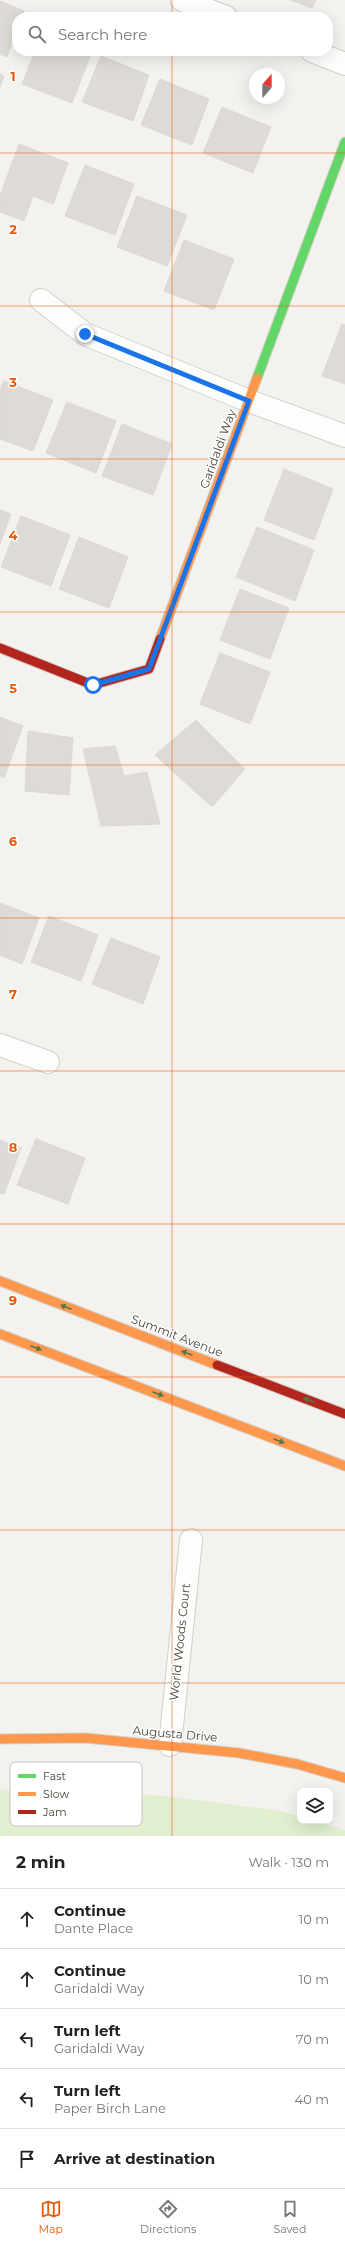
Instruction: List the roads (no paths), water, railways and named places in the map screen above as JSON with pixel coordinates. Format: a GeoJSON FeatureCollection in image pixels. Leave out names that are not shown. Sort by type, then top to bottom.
{"type":"FeatureCollection","features":[{"type":"Feature","properties":{"kind":"street"},"geometry":{"type":"LineString","coordinates":[[182,0],[213,12]]}},
{"type":"Feature","properties":{"kind":"street"},"geometry":{"type":"LineString","coordinates":[[325,56],[345,64]]}},
{"type":"Feature","properties":{"kind":"street","name":"Garidaldi Way"},"geometry":{"type":"LineString","coordinates":[[0,648],[93,685],[149,669],[345,142]]}},
{"type":"Feature","properties":{"kind":"street"},"geometry":{"type":"LineString","coordinates":[[41,300],[85,334],[249,401],[345,436]]}},
{"type":"Feature","properties":{"kind":"street"},"geometry":{"type":"LineString","coordinates":[[0,1044],[48,1062]]}},
{"type":"Feature","properties":{"kind":"street","name":"Summit Avenue"},"geometry":{"type":"LineString","coordinates":[[0,1281],[345,1414]]}},
{"type":"Feature","properties":{"kind":"street"},"geometry":{"type":"LineString","coordinates":[[0,1334],[345,1466]]}},
{"type":"Feature","properties":{"kind":"street","name":"World Woods Court"},"geometry":{"type":"LineString","coordinates":[[170,1745],[191,1540]]}},
{"type":"Feature","properties":{"kind":"street","name":"Augusta Drive"},"geometry":{"type":"LineString","coordinates":[[0,1739],[86,1738],[170,1745],[239,1753],[296,1764],[345,1778]]}}]}
